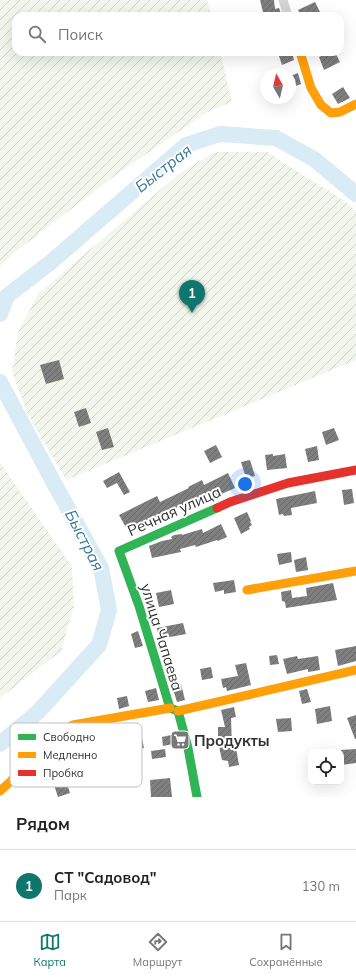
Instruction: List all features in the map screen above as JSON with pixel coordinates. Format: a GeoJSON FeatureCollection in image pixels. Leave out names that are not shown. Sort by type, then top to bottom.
{"type":"FeatureCollection","features":[{"type":"Feature","properties":{"kind":"street"},"geometry":{"type":"LineString","coordinates":[[284,0],[287,12]]}},
{"type":"Feature","properties":{"kind":"street"},"geometry":{"type":"LineString","coordinates":[[301,56],[311,88],[320,105],[331,113],[340,112],[356,104]]}},
{"type":"Feature","properties":{"kind":"street","name":"Речная улица"},"geometry":{"type":"LineString","coordinates":[[119,551],[230,502],[288,483],[356,470]]}},
{"type":"Feature","properties":{"kind":"street","name":"улица Чапаева"},"geometry":{"type":"LineString","coordinates":[[119,551],[188,748],[197,797]]}},
{"type":"Feature","properties":{"kind":"street"},"geometry":{"type":"LineString","coordinates":[[247,590],[356,571]]}},
{"type":"Feature","properties":{"kind":"street"},"geometry":{"type":"LineString","coordinates":[[86,723],[174,710],[356,670]]}},
{"type":"Feature","properties":{"kind":"street"},"geometry":{"type":"LineString","coordinates":[[0,791],[10,782]]}},
{"type":"Feature","properties":{"kind":"shaded area"},"geometry":{"type":"Polygon","coordinates":[[[0,0],[207,0],[210,12],[12,12],[12,56],[221,56],[232,102],[209,111],[120,172],[15,252],[0,266],[0,0]]]}},
{"type":"Feature","properties":{"kind":"shaded area"},"geometry":{"type":"Polygon","coordinates":[[[215,152],[267,152],[343,200],[356,211],[356,360],[66,480],[27,412],[12,372],[18,332],[38,294],[181,172],[215,152]]]}},
{"type":"Feature","properties":{"kind":"shaded area"},"geometry":{"type":"Polygon","coordinates":[[[0,463],[72,566],[74,606],[61,651],[0,698],[0,463]]]}},
{"type":"Feature","properties":{"kind":"building"},"geometry":{"type":"Polygon","coordinates":[[[260,0],[274,0],[275,9],[279,8],[280,12],[263,12],[260,0]]]}},
{"type":"Feature","properties":{"kind":"building"},"geometry":{"type":"Polygon","coordinates":[[[315,2],[320,12],[299,12],[298,10],[315,2]]]}},
{"type":"Feature","properties":{"kind":"building"},"geometry":{"type":"Polygon","coordinates":[[[279,56],[293,56],[294,60],[282,65],[279,56]]]}},
{"type":"Feature","properties":{"kind":"building"},"geometry":{"type":"Polygon","coordinates":[[[337,56],[340,62],[324,70],[319,57],[337,56]]]}},
{"type":"Feature","properties":{"kind":"building"},"geometry":{"type":"Polygon","coordinates":[[[298,73],[301,84],[296,86],[296,74],[298,73]]]}},
{"type":"Feature","properties":{"kind":"building"},"geometry":{"type":"Polygon","coordinates":[[[343,87],[350,98],[338,104],[332,94],[343,87]]]}},
{"type":"Feature","properties":{"kind":"building"},"geometry":{"type":"Polygon","coordinates":[[[59,360],[64,379],[46,384],[40,365],[59,360]]]}},
{"type":"Feature","properties":{"kind":"building"},"geometry":{"type":"Polygon","coordinates":[[[86,408],[91,423],[79,427],[74,412],[86,408]]]}},
{"type":"Feature","properties":{"kind":"building"},"geometry":{"type":"Polygon","coordinates":[[[108,428],[114,447],[102,450],[96,432],[108,428]]]}},
{"type":"Feature","properties":{"kind":"building"},"geometry":{"type":"Polygon","coordinates":[[[334,428],[339,440],[326,445],[322,432],[334,428]]]}},
{"type":"Feature","properties":{"kind":"building"},"geometry":{"type":"Polygon","coordinates":[[[216,445],[222,457],[210,463],[204,451],[216,445]]]}},
{"type":"Feature","properties":{"kind":"building"},"geometry":{"type":"Polygon","coordinates":[[[317,446],[319,460],[308,462],[305,449],[317,446]]]}},
{"type":"Feature","properties":{"kind":"building"},"geometry":{"type":"Polygon","coordinates":[[[273,454],[273,456],[285,454],[287,468],[267,470],[265,455],[273,454]]]}},
{"type":"Feature","properties":{"kind":"building"},"geometry":{"type":"Polygon","coordinates":[[[250,460],[255,476],[246,478],[241,462],[250,460]]]}},
{"type":"Feature","properties":{"kind":"building"},"geometry":{"type":"Polygon","coordinates":[[[119,472],[130,492],[124,495],[117,483],[107,488],[103,481],[119,472]]]}},
{"type":"Feature","properties":{"kind":"building"},"geometry":{"type":"Polygon","coordinates":[[[228,473],[235,488],[201,503],[198,498],[144,522],[128,531],[119,515],[157,496],[160,502],[202,480],[204,485],[228,473]]]}},
{"type":"Feature","properties":{"kind":"building"},"geometry":{"type":"Polygon","coordinates":[[[352,489],[354,503],[344,505],[342,490],[352,489]]]}},
{"type":"Feature","properties":{"kind":"building"},"geometry":{"type":"Polygon","coordinates":[[[315,491],[317,503],[291,508],[292,515],[279,515],[276,499],[315,491]]]}},
{"type":"Feature","properties":{"kind":"building"},"geometry":{"type":"Polygon","coordinates":[[[247,512],[252,525],[249,527],[250,529],[241,534],[234,518],[247,512]]]}},
{"type":"Feature","properties":{"kind":"building"},"geometry":{"type":"Polygon","coordinates":[[[221,524],[227,537],[196,547],[195,545],[180,549],[181,552],[152,558],[149,546],[172,539],[171,537],[174,535],[182,535],[202,529],[203,533],[221,524]]]}},
{"type":"Feature","properties":{"kind":"building"},"geometry":{"type":"Polygon","coordinates":[[[291,552],[292,562],[279,565],[277,554],[291,552]]]}},
{"type":"Feature","properties":{"kind":"building"},"geometry":{"type":"Polygon","coordinates":[[[306,557],[308,570],[296,572],[294,560],[306,557]]]}},
{"type":"Feature","properties":{"kind":"building"},"geometry":{"type":"Polygon","coordinates":[[[234,580],[236,592],[224,594],[224,590],[215,592],[213,583],[234,580]]]}},
{"type":"Feature","properties":{"kind":"building"},"geometry":{"type":"Polygon","coordinates":[[[333,583],[337,600],[286,608],[285,602],[282,601],[281,592],[291,590],[292,598],[307,596],[306,588],[333,583]]]}},
{"type":"Feature","properties":{"kind":"building"},"geometry":{"type":"Polygon","coordinates":[[[171,590],[174,604],[159,607],[156,593],[171,590]]]}},
{"type":"Feature","properties":{"kind":"building"},"geometry":{"type":"Polygon","coordinates":[[[183,623],[186,634],[159,639],[157,628],[183,623]]]}},
{"type":"Feature","properties":{"kind":"building"},"geometry":{"type":"Polygon","coordinates":[[[138,631],[143,646],[135,648],[131,634],[138,631]]]}},
{"type":"Feature","properties":{"kind":"building"},"geometry":{"type":"Polygon","coordinates":[[[356,646],[356,661],[338,666],[335,650],[356,646]]]}},
{"type":"Feature","properties":{"kind":"building"},"geometry":{"type":"Polygon","coordinates":[[[277,655],[279,664],[270,665],[269,656],[277,655]]]}},
{"type":"Feature","properties":{"kind":"building"},"geometry":{"type":"Polygon","coordinates":[[[297,656],[298,659],[318,656],[320,670],[308,672],[308,669],[287,674],[283,659],[297,656]]]}},
{"type":"Feature","properties":{"kind":"building"},"geometry":{"type":"Polygon","coordinates":[[[246,663],[251,685],[227,691],[226,687],[223,688],[221,679],[238,676],[235,665],[246,663]]]}},
{"type":"Feature","properties":{"kind":"building"},"geometry":{"type":"Polygon","coordinates":[[[211,667],[213,678],[202,680],[200,669],[211,667]]]}},
{"type":"Feature","properties":{"kind":"building"},"geometry":{"type":"Polygon","coordinates":[[[181,684],[185,700],[177,702],[172,686],[181,684]]]}},
{"type":"Feature","properties":{"kind":"building"},"geometry":{"type":"Polygon","coordinates":[[[156,688],[159,700],[148,702],[145,691],[156,688]]]}},
{"type":"Feature","properties":{"kind":"building"},"geometry":{"type":"Polygon","coordinates":[[[307,689],[311,702],[302,704],[299,691],[307,689]]]}},
{"type":"Feature","properties":{"kind":"building"},"geometry":{"type":"Polygon","coordinates":[[[127,696],[129,706],[119,709],[117,698],[127,696]]]}},
{"type":"Feature","properties":{"kind":"building"},"geometry":{"type":"Polygon","coordinates":[[[330,706],[332,721],[317,724],[315,709],[330,706]]]}},
{"type":"Feature","properties":{"kind":"building"},"geometry":{"type":"Polygon","coordinates":[[[234,707],[236,717],[231,718],[232,749],[236,748],[239,765],[229,767],[228,761],[222,760],[218,742],[218,727],[225,727],[221,710],[234,707]]]}},
{"type":"Feature","properties":{"kind":"building"},"geometry":{"type":"Polygon","coordinates":[[[356,715],[356,739],[355,739],[347,718],[356,715]]]}},
{"type":"Feature","properties":{"kind":"building"},"geometry":{"type":"Polygon","coordinates":[[[291,718],[292,731],[278,732],[276,719],[291,718]]]}},
{"type":"Feature","properties":{"kind":"building"},"geometry":{"type":"Polygon","coordinates":[[[171,735],[173,744],[163,746],[162,737],[171,735]]]}},
{"type":"Feature","properties":{"kind":"building"},"geometry":{"type":"Polygon","coordinates":[[[142,738],[144,748],[142,748],[142,738]]]}},
{"type":"Feature","properties":{"kind":"building"},"geometry":{"type":"Polygon","coordinates":[[[165,749],[166,757],[152,759],[151,751],[165,749]]]}},
{"type":"Feature","properties":{"kind":"building"},"geometry":{"type":"Polygon","coordinates":[[[356,749],[356,763],[344,765],[344,750],[356,749]]]}},
{"type":"Feature","properties":{"kind":"building"},"geometry":{"type":"Polygon","coordinates":[[[170,778],[172,797],[151,797],[150,780],[170,778]]]}},
{"type":"Feature","properties":{"kind":"building"},"geometry":{"type":"Polygon","coordinates":[[[55,787],[68,787],[70,793],[58,797],[55,787]]]}},
{"type":"Feature","properties":{"kind":"waterway","name":"Быстрая"},"geometry":{"type":"LineString","coordinates":[[0,314],[7,296],[51,262],[186,145],[220,134],[276,138],[314,159],[356,194]]}},
{"type":"Feature","properties":{"kind":"waterway","name":"Быстрая"},"geometry":{"type":"LineString","coordinates":[[0,382],[101,568],[109,610],[99,645],[38,712],[25,723]]}},
{"type":"Feature","properties":{"kind":"waterway","name":"Быстрая"},"geometry":{"type":"LineString","coordinates":[[0,744],[10,736]]}},
{"type":"Feature","properties":{"kind":"traffic: fast"},"geometry":{"type":"LineString","coordinates":[[197,797],[188,748],[178,711],[170,708],[139,606],[119,551],[217,508]]}},
{"type":"Feature","properties":{"kind":"traffic: slow"},"geometry":{"type":"LineString","coordinates":[[301,56],[311,88],[321,105],[331,113],[340,112],[356,104]]}},
{"type":"Feature","properties":{"kind":"traffic: slow"},"geometry":{"type":"LineString","coordinates":[[247,590],[356,571]]}},
{"type":"Feature","properties":{"kind":"traffic: slow"},"geometry":{"type":"LineString","coordinates":[[178,711],[356,670]]}},
{"type":"Feature","properties":{"kind":"traffic: slow"},"geometry":{"type":"LineString","coordinates":[[84,723],[170,708]]}},
{"type":"Feature","properties":{"kind":"traffic: slow"},"geometry":{"type":"LineString","coordinates":[[0,791],[10,782]]}},
{"type":"Feature","properties":{"kind":"traffic: jam"},"geometry":{"type":"LineString","coordinates":[[217,508],[230,502],[288,483],[356,470]]}},
{"type":"Feature","properties":{"kind":"place","name":"СТ \"Садовод\""},"geometry":{"type":"Point","coordinates":[192,313]}},
{"type":"Feature","properties":{"kind":"place","name":"Продукты"},"geometry":{"type":"Point","coordinates":[180,740]}}]}
